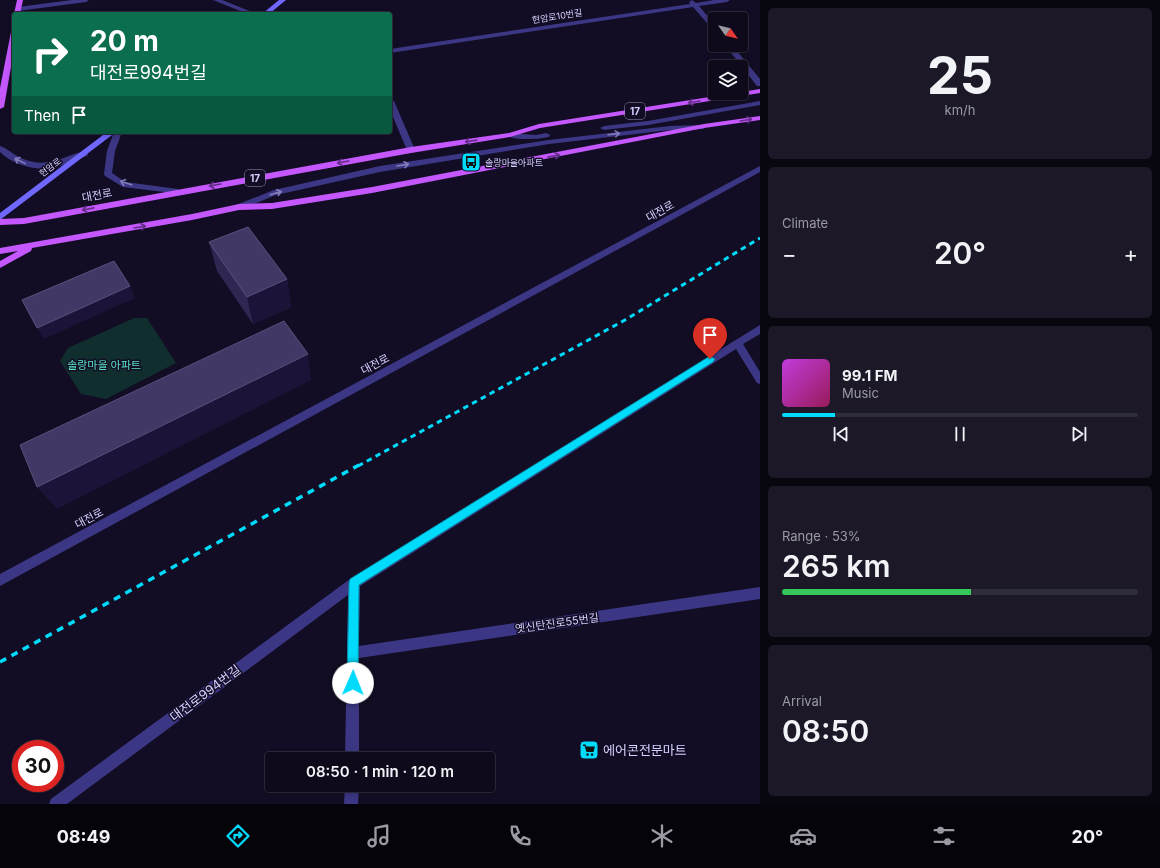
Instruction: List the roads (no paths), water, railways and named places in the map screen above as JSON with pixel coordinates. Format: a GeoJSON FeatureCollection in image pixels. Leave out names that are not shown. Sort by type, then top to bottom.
{"type":"FeatureCollection","features":[{"type":"Feature","properties":{"kind":"main road"},"geometry":{"type":"LineString","coordinates":[[18,11],[20,0]]}},
{"type":"Feature","properties":{"kind":"main road"},"geometry":{"type":"LineString","coordinates":[[268,12],[283,0]]}},
{"type":"Feature","properties":{"kind":"main road"},"geometry":{"type":"LineString","coordinates":[[0,107],[12,43]]}},
{"type":"Feature","properties":{"kind":"main road","name":"대전로"},"geometry":{"type":"LineString","coordinates":[[0,222],[24,221],[411,150],[510,135],[538,126],[760,91]]}},
{"type":"Feature","properties":{"kind":"main road"},"geometry":{"type":"LineString","coordinates":[[0,251],[192,217],[239,207],[272,206],[372,190],[704,126],[760,118]]}},
{"type":"Feature","properties":{"kind":"main road","name":"현암로"},"geometry":{"type":"LineString","coordinates":[[0,217],[109,134]]}},
{"type":"Feature","properties":{"kind":"main road"},"geometry":{"type":"LineString","coordinates":[[0,265],[33,246]]}},
{"type":"Feature","properties":{"kind":"street"},"geometry":{"type":"LineString","coordinates":[[18,11],[86,0]]}},
{"type":"Feature","properties":{"kind":"street"},"geometry":{"type":"LineString","coordinates":[[216,0],[249,12]]}},
{"type":"Feature","properties":{"kind":"street"},"geometry":{"type":"LineString","coordinates":[[680,0],[695,5]]}},
{"type":"Feature","properties":{"kind":"street"},"geometry":{"type":"LineString","coordinates":[[688,0],[695,5],[708,21]]}},
{"type":"Feature","properties":{"kind":"street","name":"현암로10번길"},"geometry":{"type":"LineString","coordinates":[[392,51],[727,0]]}},
{"type":"Feature","properties":{"kind":"street"},"geometry":{"type":"LineString","coordinates":[[734,52],[760,84]]}},
{"type":"Feature","properties":{"kind":"street"},"geometry":{"type":"LineString","coordinates":[[510,135],[536,137],[640,124],[760,103]]}},
{"type":"Feature","properties":{"kind":"street"},"geometry":{"type":"LineString","coordinates":[[392,106],[411,150]]}},
{"type":"Feature","properties":{"kind":"street"},"geometry":{"type":"LineString","coordinates":[[239,207],[274,193],[387,168],[549,142],[670,128],[704,126]]}},
{"type":"Feature","properties":{"kind":"street"},"geometry":{"type":"LineString","coordinates":[[117,134],[111,151],[108,174],[123,184],[178,192]]}},
{"type":"Feature","properties":{"kind":"street"},"geometry":{"type":"LineString","coordinates":[[0,148],[5,153],[25,164],[53,165],[84,154]]}},
{"type":"Feature","properties":{"kind":"street","name":"대전로"},"geometry":{"type":"LineString","coordinates":[[0,580],[760,169]]}},
{"type":"Feature","properties":{"kind":"street","name":"대전로994번길"},"geometry":{"type":"LineString","coordinates":[[56,804],[354,583],[760,328]]}},
{"type":"Feature","properties":{"kind":"street"},"geometry":{"type":"LineString","coordinates":[[737,343],[760,380]]}},
{"type":"Feature","properties":{"kind":"street"},"geometry":{"type":"LineString","coordinates":[[352,752],[354,583]]}},
{"type":"Feature","properties":{"kind":"street","name":"옛신탄진로55번길"},"geometry":{"type":"LineString","coordinates":[[353,653],[760,593]]}},
{"type":"Feature","properties":{"kind":"street"},"geometry":{"type":"LineString","coordinates":[[351,804],[352,792]]}},
{"type":"Feature","properties":{"kind":"railway"},"geometry":{"type":"LineString","coordinates":[[358,466],[625,320],[760,238]]}},
{"type":"Feature","properties":{"kind":"railway"},"geometry":{"type":"LineString","coordinates":[[0,662],[359,465]]}},
{"type":"Feature","properties":{"kind":"place","name":"솔랑마을아파트"},"geometry":{"type":"Point","coordinates":[471,162]}},
{"type":"Feature","properties":{"kind":"place","name":"에어콘전문마트"},"geometry":{"type":"Point","coordinates":[589,750]}},
{"type":"Feature","properties":{"kind":"park label","name":"솔랑마을 아파트"},"geometry":{"type":"Point","coordinates":[104,365]}}]}
